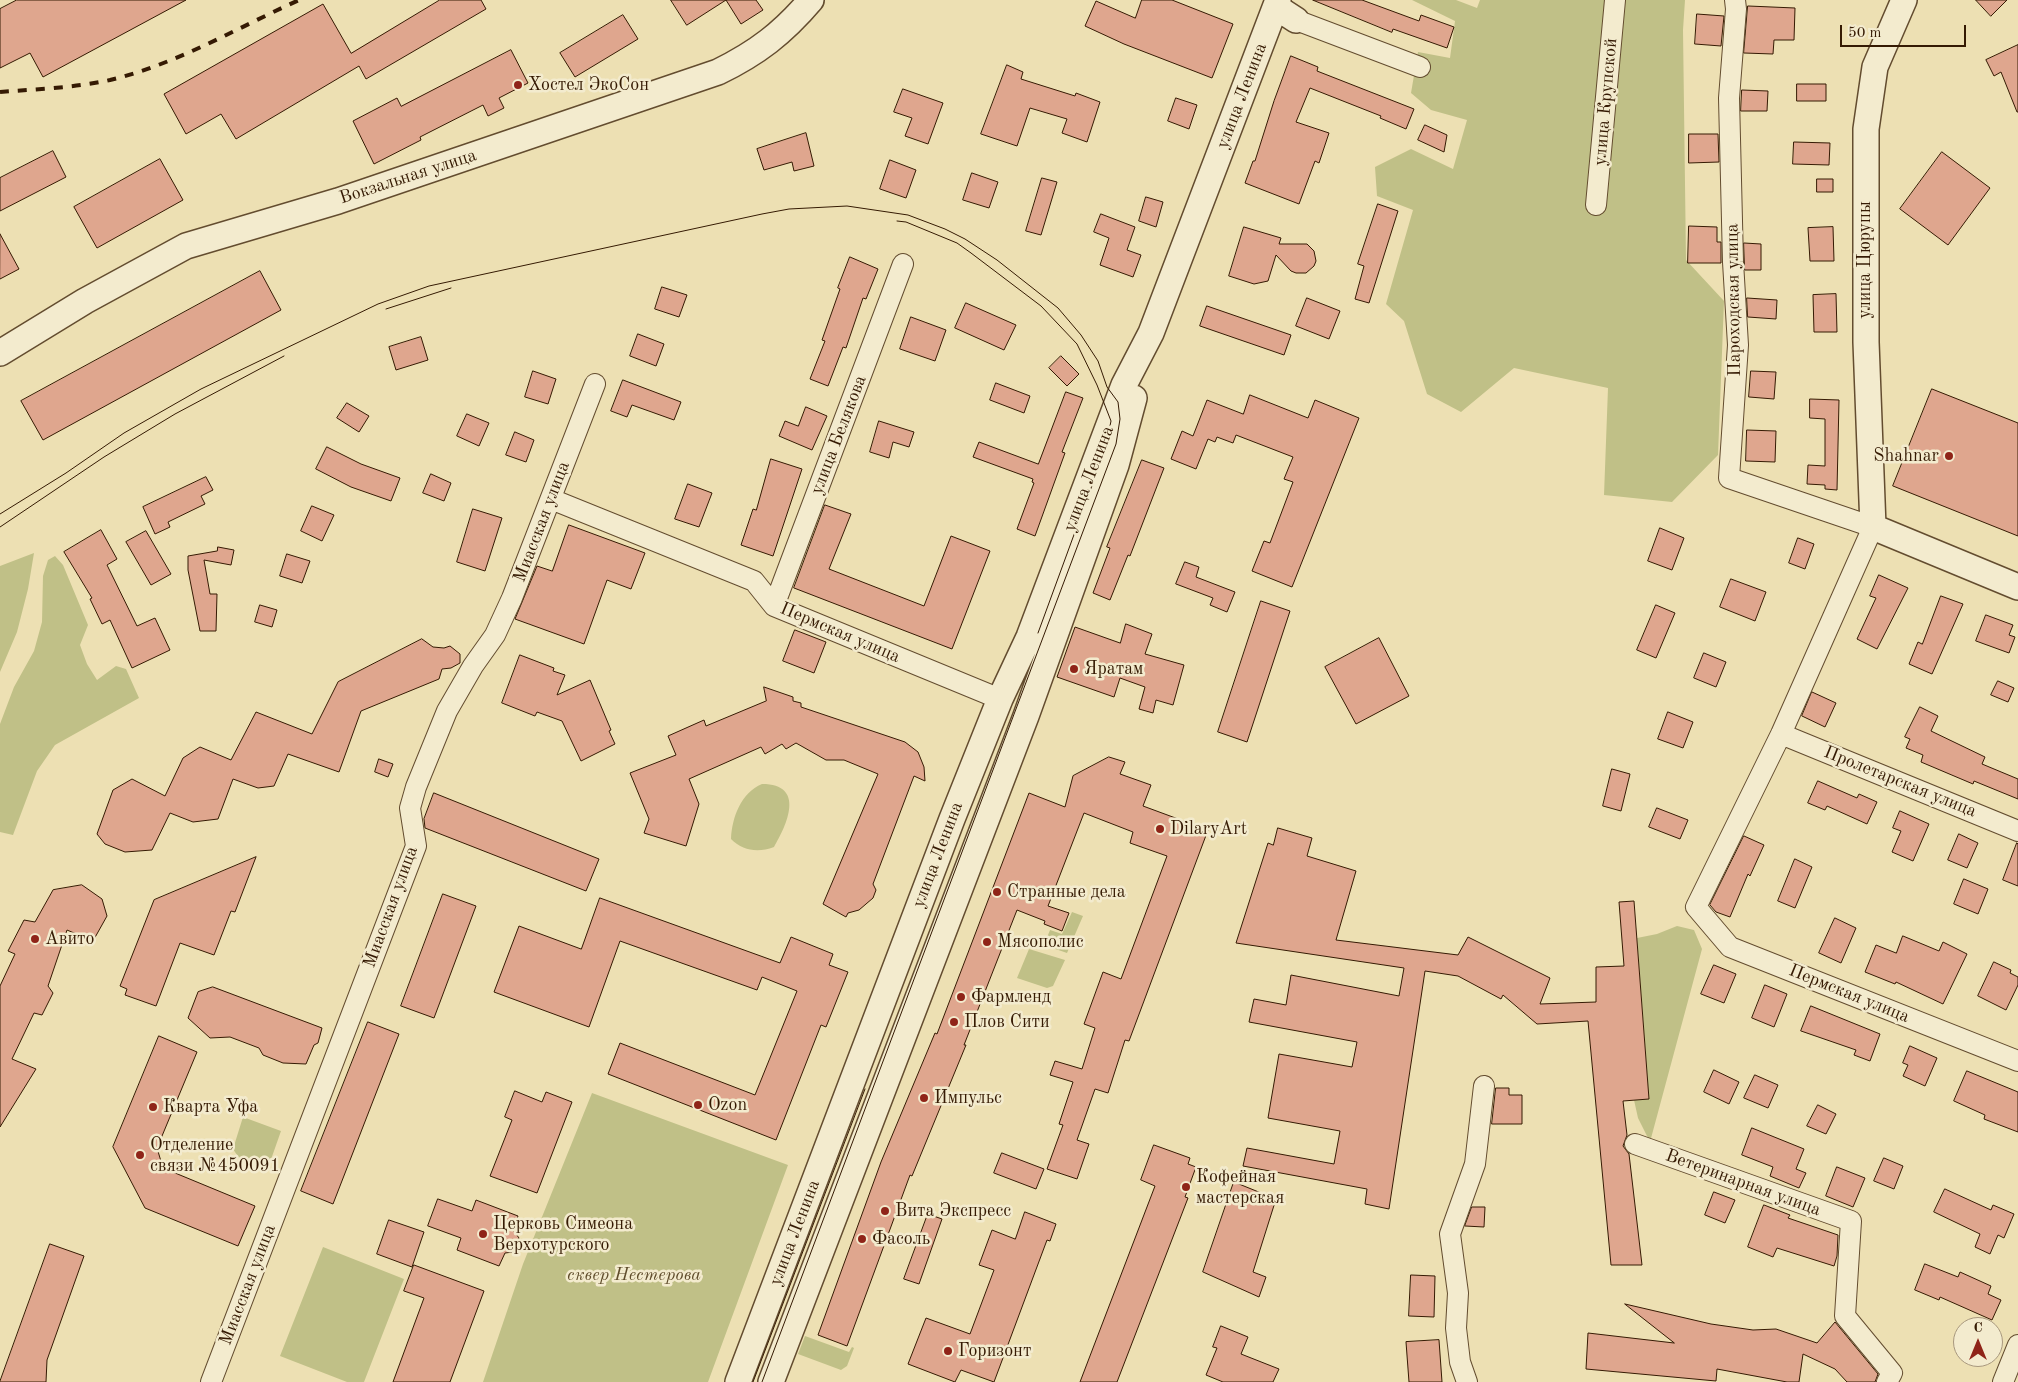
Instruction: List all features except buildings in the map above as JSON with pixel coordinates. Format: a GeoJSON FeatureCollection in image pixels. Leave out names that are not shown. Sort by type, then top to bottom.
{"type":"FeatureCollection","features":[{"type":"Feature","properties":{"kind":"street","name":"Вокзальная улица"},"geometry":{"type":"LineString","coordinates":[[0,353],[85,301],[186,246],[338,201],[718,72],[746,59],[790,24],[811,0]]}},
{"type":"Feature","properties":{"kind":"street","name":"улица Крупской"},"geometry":{"type":"LineString","coordinates":[[1596,205],[1615,0]]}},
{"type":"Feature","properties":{"kind":"street","name":"Пароходская улица"},"geometry":{"type":"LineString","coordinates":[[1735,0],[1729,98],[1733,262],[1738,346],[1729,478],[1872,527]]}},
{"type":"Feature","properties":{"kind":"street","name":"улица Цюрупы"},"geometry":{"type":"LineString","coordinates":[[1872,527],[1866,342],[1866,129],[1875,67],[1904,0]]}},
{"type":"Feature","properties":{"kind":"street"},"geometry":{"type":"LineString","coordinates":[[1283,9],[1420,67]]}},
{"type":"Feature","properties":{"kind":"street","name":"улица Ленина"},"geometry":{"type":"LineString","coordinates":[[738,1382],[952,819],[1000,699],[1031,630],[1124,385],[1151,332],[1283,9]]}},
{"type":"Feature","properties":{"kind":"street","name":"улица Белякова"},"geometry":{"type":"LineString","coordinates":[[774,606],[903,264]]}},
{"type":"Feature","properties":{"kind":"street","name":"улица Ленина"},"geometry":{"type":"LineString","coordinates":[[771,1382],[1032,699],[1116,465],[1151,332]]}},
{"type":"Feature","properties":{"kind":"street","name":"Миасская улица"},"geometry":{"type":"LineString","coordinates":[[211,1382],[416,846],[410,808],[416,787],[446,711],[473,666],[495,635],[512,598],[596,384]]}},
{"type":"Feature","properties":{"kind":"street","name":"Пермская улица"},"geometry":{"type":"LineString","coordinates":[[550,499],[754,581],[774,606],[1000,699]]}},
{"type":"Feature","properties":{"kind":"street"},"geometry":{"type":"LineString","coordinates":[[1781,734],[1872,527],[2018,587]]}},
{"type":"Feature","properties":{"kind":"street","name":"Пермская улица"},"geometry":{"type":"LineString","coordinates":[[1781,734],[1696,906],[1730,947],[2018,1061]]}},
{"type":"Feature","properties":{"kind":"street","name":"Пролетарская улица"},"geometry":{"type":"LineString","coordinates":[[1781,734],[2018,831]]}},
{"type":"Feature","properties":{"kind":"street"},"geometry":{"type":"LineString","coordinates":[[1467,1382],[1460,1362],[1456,1328],[1458,1293],[1450,1234],[1475,1164],[1484,1086]]}},
{"type":"Feature","properties":{"kind":"street","name":"Ветеринарная улица"},"geometry":{"type":"LineString","coordinates":[[1635,1144],[1851,1221],[1845,1316],[1892,1373],[1887,1382]]}},
{"type":"Feature","properties":{"kind":"street"},"geometry":{"type":"LineString","coordinates":[[2003,1382],[2018,1345]]}},
{"type":"Feature","properties":{"kind":"street"},"geometry":{"type":"LineString","coordinates":[[751,1347],[781,1356]]}},
{"type":"Feature","properties":{"kind":"green space"},"geometry":{"type":"Polygon","coordinates":[[[1412,0],[1456,0],[1477,8],[1480,0],[1685,0],[1683,30],[1686,260],[1724,301],[1718,455],[1672,502],[1604,495],[1608,388],[1514,368],[1461,412],[1427,394],[1404,321],[1386,304],[1413,210],[1377,196],[1375,167],[1411,149],[1453,169],[1467,120],[1431,110],[1411,93],[1418,52],[1450,58],[1455,21],[1412,0]]]}},
{"type":"Feature","properties":{"kind":"green space"},"geometry":{"type":"Polygon","coordinates":[[[34,553],[28,589],[17,632],[0,672],[0,566],[34,553]]]}},
{"type":"Feature","properties":{"kind":"green space"},"geometry":{"type":"Polygon","coordinates":[[[55,556],[63,565],[88,625],[80,645],[87,664],[97,680],[116,666],[126,669],[139,698],[55,745],[37,771],[13,835],[0,832],[0,724],[14,687],[34,651],[42,622],[43,576],[48,560],[55,556]]]}},
{"type":"Feature","properties":{"kind":"green space"},"geometry":{"type":"Polygon","coordinates":[[[762,784],[776,786],[784,791],[789,798],[788,817],[774,847],[751,850],[731,839],[733,822],[739,807],[748,793],[762,784]]]}},
{"type":"Feature","properties":{"kind":"green space"},"geometry":{"type":"Polygon","coordinates":[[[1072,912],[1083,916],[1067,953],[1044,945],[1050,930],[1062,934],[1072,912]]]}},
{"type":"Feature","properties":{"kind":"green space"},"geometry":{"type":"Polygon","coordinates":[[[1677,926],[1694,930],[1702,949],[1650,1142],[1638,1118],[1634,1100],[1649,1098],[1637,938],[1657,934],[1677,926]]]}},
{"type":"Feature","properties":{"kind":"green space"},"geometry":{"type":"Polygon","coordinates":[[[1029,949],[1065,960],[1053,986],[1047,988],[1017,978],[1029,949]]]}},
{"type":"Feature","properties":{"kind":"green space","name":"сквер Нестерова"},"geometry":{"type":"Polygon","coordinates":[[[592,1093],[788,1165],[708,1382],[483,1382],[523,1264],[592,1093]]]}},
{"type":"Feature","properties":{"kind":"green space"},"geometry":{"type":"Polygon","coordinates":[[[243,1117],[281,1131],[268,1168],[261,1171],[243,1164],[233,1149],[243,1117]]]}},
{"type":"Feature","properties":{"kind":"green space"},"geometry":{"type":"Polygon","coordinates":[[[323,1247],[404,1279],[364,1382],[347,1382],[280,1356],[323,1247]]]}},
{"type":"Feature","properties":{"kind":"green space"},"geometry":{"type":"Polygon","coordinates":[[[805,1336],[849,1352],[852,1347],[854,1348],[847,1366],[841,1370],[798,1354],[805,1336]]]}},
{"type":"Feature","properties":{"kind":"tram line"},"geometry":{"type":"LineString","coordinates":[[0,514],[66,473],[124,433],[201,389],[378,304],[429,286],[762,214],[789,209],[847,206],[908,215],[965,239],[997,260],[1058,308],[1081,335],[1098,361],[1107,387],[1118,402],[1120,419],[1116,444],[762,1382]]}},
{"type":"Feature","properties":{"kind":"tram line"},"geometry":{"type":"LineString","coordinates":[[897,221],[906,222],[957,243],[1041,306],[1077,344],[1097,385],[1111,421],[1105,450],[1038,633]]}},
{"type":"Feature","properties":{"kind":"tram line"},"geometry":{"type":"LineString","coordinates":[[386,309],[451,288]]}},
{"type":"Feature","properties":{"kind":"tram line"},"geometry":{"type":"LineString","coordinates":[[0,527],[104,457],[175,414],[284,356]]}},
{"type":"Feature","properties":{"kind":"tram line"},"geometry":{"type":"LineString","coordinates":[[753,1382],[865,1089]]}},
{"type":"Feature","properties":{"kind":"railway"},"geometry":{"type":"LineString","coordinates":[[0,92],[83,85],[135,73],[183,55],[299,0]]}},
{"type":"Feature","properties":{"kind":"place","name":"Хостел ЭкоСон"},"geometry":{"type":"Point","coordinates":[518,85]}},
{"type":"Feature","properties":{"kind":"place","name":"Shahnar"},"geometry":{"type":"Point","coordinates":[1949,456]}},
{"type":"Feature","properties":{"kind":"place","name":"Яратам"},"geometry":{"type":"Point","coordinates":[1074,669]}},
{"type":"Feature","properties":{"kind":"place","name":"DilaryArt"},"geometry":{"type":"Point","coordinates":[1160,829]}},
{"type":"Feature","properties":{"kind":"place","name":"Странные дела"},"geometry":{"type":"Point","coordinates":[997,892]}},
{"type":"Feature","properties":{"kind":"place","name":"Авито"},"geometry":{"type":"Point","coordinates":[35,939]}},
{"type":"Feature","properties":{"kind":"place","name":"Мясополис"},"geometry":{"type":"Point","coordinates":[987,942]}},
{"type":"Feature","properties":{"kind":"place","name":"Фармленд"},"geometry":{"type":"Point","coordinates":[961,997]}},
{"type":"Feature","properties":{"kind":"place","name":"Плов Сити"},"geometry":{"type":"Point","coordinates":[954,1022]}},
{"type":"Feature","properties":{"kind":"place","name":"Импульс"},"geometry":{"type":"Point","coordinates":[924,1098]}},
{"type":"Feature","properties":{"kind":"place","name":"Ozon"},"geometry":{"type":"Point","coordinates":[698,1105]}},
{"type":"Feature","properties":{"kind":"place","name":"Кварта Уфа"},"geometry":{"type":"Point","coordinates":[153,1107]}},
{"type":"Feature","properties":{"kind":"place","name":"Отделение связи №450091"},"geometry":{"type":"Point","coordinates":[140,1155]}},
{"type":"Feature","properties":{"kind":"place","name":"Кофейная мастерская"},"geometry":{"type":"Point","coordinates":[1186,1187]}},
{"type":"Feature","properties":{"kind":"place","name":"Вита Экспресс"},"geometry":{"type":"Point","coordinates":[885,1211]}},
{"type":"Feature","properties":{"kind":"place","name":"Церковь Симеона Верхотурского"},"geometry":{"type":"Point","coordinates":[483,1234]}},
{"type":"Feature","properties":{"kind":"place","name":"Фасоль"},"geometry":{"type":"Point","coordinates":[862,1239]}},
{"type":"Feature","properties":{"kind":"place","name":"Горизонт"},"geometry":{"type":"Point","coordinates":[948,1351]}}]}
